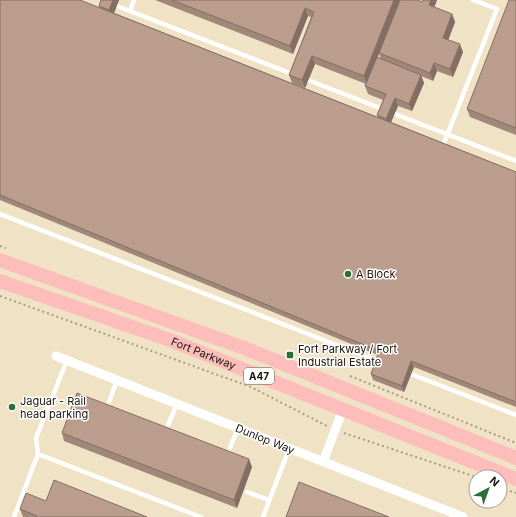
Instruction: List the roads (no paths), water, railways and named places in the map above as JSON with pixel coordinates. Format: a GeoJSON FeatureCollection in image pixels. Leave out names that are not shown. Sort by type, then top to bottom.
{"type":"FeatureCollection","features":[{"type":"Feature","properties":{"kind":"main road","name":"Fort Parkway"},"geometry":{"type":"LineString","coordinates":[[0,260],[244,348],[516,458]]}},
{"type":"Feature","properties":{"kind":"main road","name":"Fort Parkway"},"geometry":{"type":"LineString","coordinates":[[0,281],[170,340],[516,479]]}},
{"type":"Feature","properties":{"kind":"street","name":"Dunlop Way"},"geometry":{"type":"LineString","coordinates":[[56,356],[463,517]]}},
{"type":"Feature","properties":{"kind":"street"},"geometry":{"type":"LineString","coordinates":[[322,462],[343,409]]}},
{"type":"Feature","properties":{"kind":"lane"},"geometry":{"type":"LineString","coordinates":[[130,11],[134,0]]}},
{"type":"Feature","properties":{"kind":"lane"},"geometry":{"type":"LineString","coordinates":[[442,148],[497,9],[473,0]]}},
{"type":"Feature","properties":{"kind":"lane"},"geometry":{"type":"LineString","coordinates":[[117,6],[295,75]]}},
{"type":"Feature","properties":{"kind":"lane"},"geometry":{"type":"LineString","coordinates":[[308,80],[385,110]]}},
{"type":"Feature","properties":{"kind":"lane"},"geometry":{"type":"LineString","coordinates":[[395,114],[516,161]]}},
{"type":"Feature","properties":{"kind":"lane"},"geometry":{"type":"LineString","coordinates":[[0,214],[380,362]]}},
{"type":"Feature","properties":{"kind":"lane"},"geometry":{"type":"LineString","coordinates":[[359,354],[361,348]]}},
{"type":"Feature","properties":{"kind":"lane"},"geometry":{"type":"LineString","coordinates":[[14,517],[38,454],[36,438],[67,360]]}},
{"type":"Feature","properties":{"kind":"lane"},"geometry":{"type":"LineString","coordinates":[[411,374],[516,415]]}},
{"type":"Feature","properties":{"kind":"lane"},"geometry":{"type":"LineString","coordinates":[[109,402],[116,380]]}},
{"type":"Feature","properties":{"kind":"lane"},"geometry":{"type":"LineString","coordinates":[[168,426],[177,404]]}},
{"type":"Feature","properties":{"kind":"lane"},"geometry":{"type":"LineString","coordinates":[[230,448],[238,428]]}},
{"type":"Feature","properties":{"kind":"lane"},"geometry":{"type":"LineString","coordinates":[[262,517],[289,449]]}},
{"type":"Feature","properties":{"kind":"lane"},"geometry":{"type":"LineString","coordinates":[[38,454],[201,517]]}},
{"type":"Feature","properties":{"kind":"lane"},"geometry":{"type":"LineString","coordinates":[[247,492],[269,500]]}},
{"type":"Feature","properties":{"kind":"place","name":"A Block"},"geometry":{"type":"Point","coordinates":[348,274]}},
{"type":"Feature","properties":{"kind":"place","name":"Fort Parkway / Fort Industrial Estate"},"geometry":{"type":"Point","coordinates":[290,355]}},
{"type":"Feature","properties":{"kind":"place","name":"Jaguar - Rail head parking"},"geometry":{"type":"Point","coordinates":[12,407]}}]}
